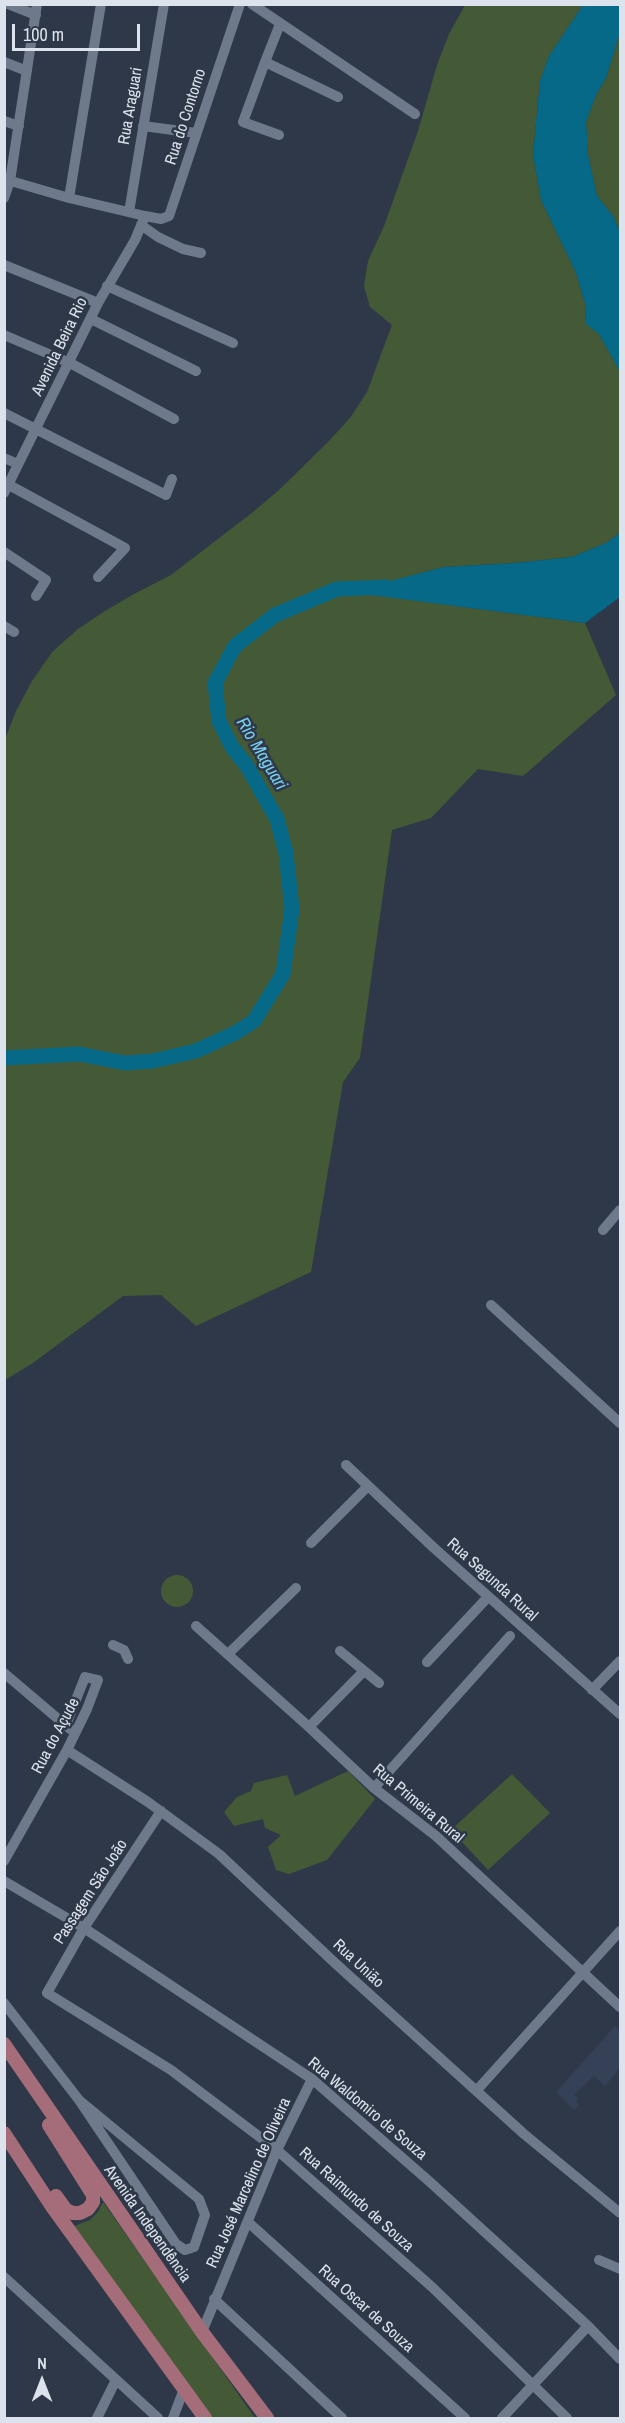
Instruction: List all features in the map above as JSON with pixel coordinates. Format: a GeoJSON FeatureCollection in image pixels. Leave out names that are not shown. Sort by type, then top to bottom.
{"type":"FeatureCollection","features":[{"type":"Feature","properties":{"kind":"main road","name":"Avenida Independência"},"geometry":{"type":"LineString","coordinates":[[4,2044],[202,2332],[267,2418]]}},
{"type":"Feature","properties":{"kind":"main road"},"geometry":{"type":"LineString","coordinates":[[4,2120],[66,2210],[80,2213],[88,2209],[93,2202],[93,2195],[25,2088],[21,2068]]}},
{"type":"Feature","properties":{"kind":"main road"},"geometry":{"type":"LineString","coordinates":[[4,2133],[53,2208],[205,2418]]}},
{"type":"Feature","properties":{"kind":"street"},"geometry":{"type":"LineString","coordinates":[[4,198],[19,126],[36,10],[8,4]]}},
{"type":"Feature","properties":{"kind":"street"},"geometry":{"type":"LineString","coordinates":[[69,198],[101,4]]}},
{"type":"Feature","properties":{"kind":"street","name":"Rua Araguari"},"geometry":{"type":"LineString","coordinates":[[129,212],[164,4]]}},
{"type":"Feature","properties":{"kind":"street","name":"Rua do Contorno"},"geometry":{"type":"LineString","coordinates":[[143,221],[169,216],[240,4]]}},
{"type":"Feature","properties":{"kind":"street"},"geometry":{"type":"LineString","coordinates":[[252,4],[415,114]]}},
{"type":"Feature","properties":{"kind":"street"},"geometry":{"type":"LineString","coordinates":[[279,135],[243,122],[280,24]]}},
{"type":"Feature","properties":{"kind":"street"},"geometry":{"type":"LineString","coordinates":[[4,62],[27,71]]}},
{"type":"Feature","properties":{"kind":"street"},"geometry":{"type":"LineString","coordinates":[[265,62],[338,97]]}},
{"type":"Feature","properties":{"kind":"street"},"geometry":{"type":"LineString","coordinates":[[4,121],[19,126]]}},
{"type":"Feature","properties":{"kind":"street"},"geometry":{"type":"LineString","coordinates":[[143,126],[196,133]]}},
{"type":"Feature","properties":{"kind":"street"},"geometry":{"type":"LineString","coordinates":[[7,180],[129,212],[143,221],[158,237],[183,249],[201,253]]}},
{"type":"Feature","properties":{"kind":"street","name":"Avenida Beira Rio"},"geometry":{"type":"LineString","coordinates":[[7,489],[98,303],[143,221]]}},
{"type":"Feature","properties":{"kind":"street"},"geometry":{"type":"LineString","coordinates":[[4,265],[98,303]]}},
{"type":"Feature","properties":{"kind":"street"},"geometry":{"type":"LineString","coordinates":[[107,286],[233,343]]}},
{"type":"Feature","properties":{"kind":"street"},"geometry":{"type":"LineString","coordinates":[[91,319],[196,371]]}},
{"type":"Feature","properties":{"kind":"street"},"geometry":{"type":"LineString","coordinates":[[4,335],[70,363],[174,419]]}},
{"type":"Feature","properties":{"kind":"street"},"geometry":{"type":"LineString","coordinates":[[4,413],[166,495],[172,479]]}},
{"type":"Feature","properties":{"kind":"street"},"geometry":{"type":"LineString","coordinates":[[4,458],[18,464]]}},
{"type":"Feature","properties":{"kind":"street"},"geometry":{"type":"LineString","coordinates":[[7,489],[125,548],[98,577]]}},
{"type":"Feature","properties":{"kind":"street"},"geometry":{"type":"LineString","coordinates":[[4,552],[46,580],[36,596]]}},
{"type":"Feature","properties":{"kind":"street"},"geometry":{"type":"LineString","coordinates":[[603,1230],[621,1210]]}},
{"type":"Feature","properties":{"kind":"street"},"geometry":{"type":"LineString","coordinates":[[492,1305],[525,1331],[550,1364],[621,1423]]}},
{"type":"Feature","properties":{"kind":"street","name":"Rua Segunda Rural"},"geometry":{"type":"LineString","coordinates":[[346,1465],[368,1483],[556,1662],[621,1714]]}},
{"type":"Feature","properties":{"kind":"street"},"geometry":{"type":"LineString","coordinates":[[311,1542],[368,1483]]}},
{"type":"Feature","properties":{"kind":"street"},"geometry":{"type":"LineString","coordinates":[[228,1654],[296,1588]]}},
{"type":"Feature","properties":{"kind":"street"},"geometry":{"type":"LineString","coordinates":[[427,1662],[488,1597]]}},
{"type":"Feature","properties":{"kind":"street","name":"Rua Primeira Rural"},"geometry":{"type":"LineString","coordinates":[[196,1626],[374,1788],[436,1836],[621,2007]]}},
{"type":"Feature","properties":{"kind":"street"},"geometry":{"type":"LineString","coordinates":[[374,1788],[510,1636]]}},
{"type":"Feature","properties":{"kind":"street"},"geometry":{"type":"LineString","coordinates":[[113,1645],[124,1650],[128,1659]]}},
{"type":"Feature","properties":{"kind":"street"},"geometry":{"type":"LineString","coordinates":[[340,1651],[379,1683]]}},
{"type":"Feature","properties":{"kind":"street"},"geometry":{"type":"LineString","coordinates":[[592,1690],[621,1661]]}},
{"type":"Feature","properties":{"kind":"street"},"geometry":{"type":"LineString","coordinates":[[309,1727],[364,1671]]}},
{"type":"Feature","properties":{"kind":"street"},"geometry":{"type":"LineString","coordinates":[[4,1673],[75,1733]]}},
{"type":"Feature","properties":{"kind":"street","name":"Rua do Açude"},"geometry":{"type":"LineString","coordinates":[[4,1861],[67,1750],[92,1698],[98,1680],[85,1677],[66,1725]]}},
{"type":"Feature","properties":{"kind":"street","name":"Rua União"},"geometry":{"type":"LineString","coordinates":[[67,1750],[161,1811],[219,1854],[335,1963],[524,2134],[621,2213]]}},
{"type":"Feature","properties":{"kind":"street","name":"Passagem São João"},"geometry":{"type":"LineString","coordinates":[[47,1990],[84,1928],[161,1811]]}},
{"type":"Feature","properties":{"kind":"street","name":"Rua Waldomiro de Souza"},"geometry":{"type":"LineString","coordinates":[[4,1881],[84,1928],[312,2079],[430,2182],[621,2359]]}},
{"type":"Feature","properties":{"kind":"street"},"geometry":{"type":"LineString","coordinates":[[477,2090],[534,2024],[621,1931]]}},
{"type":"Feature","properties":{"kind":"street","name":"Rua Raimundo de Souza"},"geometry":{"type":"LineString","coordinates":[[47,1990],[49,1995],[171,2070],[277,2150],[432,2287],[567,2418]]}},
{"type":"Feature","properties":{"kind":"street"},"geometry":{"type":"LineString","coordinates":[[4,2003],[79,2100],[176,2244],[186,2250],[194,2247],[205,2215],[199,2199],[79,2100]]}},
{"type":"Feature","properties":{"kind":"street","name":"Rua José Marcelino de Oliveira"},"geometry":{"type":"LineString","coordinates":[[202,2332],[277,2150],[312,2079]]}},
{"type":"Feature","properties":{"kind":"street","name":"Rua Oscar de Souza"},"geometry":{"type":"LineString","coordinates":[[248,2222],[465,2418]]}},
{"type":"Feature","properties":{"kind":"street"},"geometry":{"type":"LineString","coordinates":[[600,2260],[621,2269]]}},
{"type":"Feature","properties":{"kind":"street"},"geometry":{"type":"LineString","coordinates":[[4,2277],[158,2418]]}},
{"type":"Feature","properties":{"kind":"street"},"geometry":{"type":"LineString","coordinates":[[214,2300],[342,2418]]}},
{"type":"Feature","properties":{"kind":"street"},"geometry":{"type":"LineString","coordinates":[[502,2418],[534,2387],[588,2326]]}},
{"type":"Feature","properties":{"kind":"street"},"geometry":{"type":"LineString","coordinates":[[97,2418],[116,2380]]}},
{"type":"Feature","properties":{"kind":"street"},"geometry":{"type":"LineString","coordinates":[[173,2418],[184,2389]]}},
{"type":"Feature","properties":{"kind":"shaded area"},"geometry":{"type":"Polygon","coordinates":[[[615,2026],[620,2030],[620,2068],[605,2086],[594,2076],[574,2095],[579,2105],[574,2110],[556,2092],[615,2026]]]}},
{"type":"Feature","properties":{"kind":"green space"},"geometry":{"type":"Polygon","coordinates":[[[465,5],[583,5],[549,56],[540,81],[533,155],[541,200],[576,273],[585,303],[586,323],[599,334],[620,372],[620,533],[606,543],[572,557],[444,567],[350,592],[585,623],[616,695],[523,776],[478,769],[431,818],[392,830],[360,1058],[343,1082],[311,1272],[196,1326],[161,1295],[123,1296],[33,1363],[5,1380],[4,742],[16,711],[32,681],[53,651],[78,629],[105,611],[171,575],[253,512],[328,442],[350,418],[367,392],[392,325],[370,307],[364,286],[368,261],[384,226],[418,131],[437,65],[449,34],[465,5]]]}},
{"type":"Feature","properties":{"kind":"green space"},"geometry":{"type":"Polygon","coordinates":[[[620,33],[620,232],[613,216],[597,196],[588,155],[586,122],[596,95],[606,78],[620,33]]]}},
{"type":"Feature","properties":{"kind":"green space"},"geometry":{"type":"Polygon","coordinates":[[[177,1575],[188,1580],[193,1591],[188,1602],[177,1607],[166,1602],[161,1591],[166,1580],[177,1575]]]}},
{"type":"Feature","properties":{"kind":"green space"},"geometry":{"type":"Polygon","coordinates":[[[348,1771],[375,1799],[327,1860],[289,1874],[276,1870],[268,1847],[281,1835],[265,1828],[263,1819],[234,1826],[224,1812],[237,1797],[251,1791],[254,1783],[287,1775],[295,1796],[348,1771]]]}},
{"type":"Feature","properties":{"kind":"green space"},"geometry":{"type":"Polygon","coordinates":[[[512,1774],[550,1813],[488,1870],[451,1830],[512,1774]]]}},
{"type":"Feature","properties":{"kind":"green space"},"geometry":{"type":"Polygon","coordinates":[[[103,2202],[255,2418],[209,2418],[72,2227],[90,2220],[98,2212],[103,2202]]]}},
{"type":"Feature","properties":{"kind":"water"},"geometry":{"type":"Polygon","coordinates":[[[583,5],[620,5],[620,33],[606,78],[596,95],[586,122],[588,155],[597,196],[613,216],[620,232],[620,372],[599,334],[586,324],[585,303],[576,273],[541,200],[533,155],[540,81],[549,56],[583,5]]]}},
{"type":"Feature","properties":{"kind":"water"},"geometry":{"type":"Polygon","coordinates":[[[620,533],[620,597],[585,623],[348,592],[444,567],[572,557],[606,543],[620,533]]]}},
{"type":"Feature","properties":{"kind":"waterway","name":"Rio Maguari"},"geometry":{"type":"LineString","coordinates":[[4,1058],[79,1054],[125,1063],[153,1061],[196,1051],[235,1033],[254,1021],[283,974],[292,909],[286,853],[277,819],[247,766],[232,747],[219,721],[215,683],[235,646],[275,615],[337,589],[387,587]]}}]}
